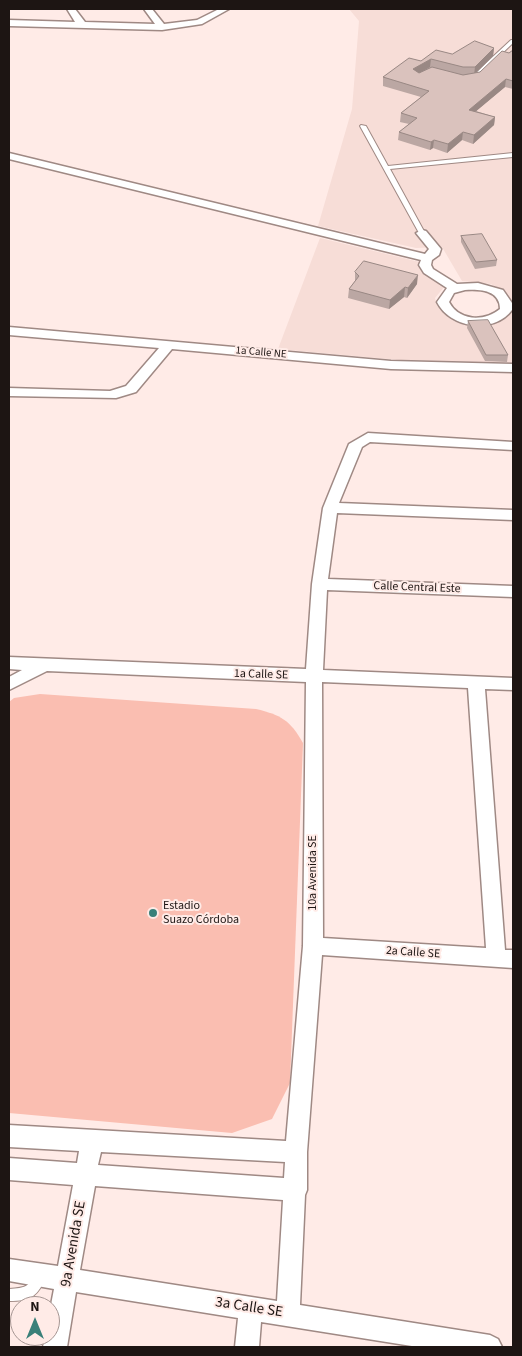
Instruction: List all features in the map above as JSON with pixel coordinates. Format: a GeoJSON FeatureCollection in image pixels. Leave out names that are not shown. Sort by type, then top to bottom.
{"type":"FeatureCollection","features":[{"type":"Feature","properties":{"kind":"street"},"geometry":{"type":"LineString","coordinates":[[71,9],[82,24]]}},
{"type":"Feature","properties":{"kind":"street"},"geometry":{"type":"LineString","coordinates":[[148,9],[162,27]]}},
{"type":"Feature","properties":{"kind":"street"},"geometry":{"type":"LineString","coordinates":[[9,23],[162,27],[199,22],[225,9]]}},
{"type":"Feature","properties":{"kind":"street"},"geometry":{"type":"LineString","coordinates":[[9,156],[427,258]]}},
{"type":"Feature","properties":{"kind":"street"},"geometry":{"type":"LineString","coordinates":[[422,233],[435,249],[435,253],[427,258],[425,265],[428,271],[455,288],[474,285],[493,289],[505,299],[506,310],[495,319],[486,321],[466,320],[456,317],[449,312],[443,302],[444,296],[455,288]]}},
{"type":"Feature","properties":{"kind":"street","name":"1a Calle NE"},"geometry":{"type":"LineString","coordinates":[[9,331],[391,365],[513,368]]}},
{"type":"Feature","properties":{"kind":"street"},"geometry":{"type":"LineString","coordinates":[[9,392],[111,396],[122,393],[131,389],[168,346]]}},
{"type":"Feature","properties":{"kind":"street","name":"10a Avenida SE"},"geometry":{"type":"LineString","coordinates":[[288,1314],[296,1190],[296,1152],[313,946],[314,677],[320,584],[330,508],[356,444],[361,440],[383,437],[513,446]]}},
{"type":"Feature","properties":{"kind":"street"},"geometry":{"type":"LineString","coordinates":[[330,508],[513,515]]}},
{"type":"Feature","properties":{"kind":"street","name":"Calle Central Este"},"geometry":{"type":"LineString","coordinates":[[320,584],[513,592]]}},
{"type":"Feature","properties":{"kind":"street","name":"1a Calle SE"},"geometry":{"type":"LineString","coordinates":[[9,662],[314,677],[513,684]]}},
{"type":"Feature","properties":{"kind":"street"},"geometry":{"type":"LineString","coordinates":[[9,684],[44,664]]}},
{"type":"Feature","properties":{"kind":"street"},"geometry":{"type":"LineString","coordinates":[[476,682],[505,959]]}},
{"type":"Feature","properties":{"kind":"street","name":"2a Calle SE"},"geometry":{"type":"LineString","coordinates":[[313,946],[505,959]]}},
{"type":"Feature","properties":{"kind":"street"},"geometry":{"type":"LineString","coordinates":[[9,1136],[296,1152]]}},
{"type":"Feature","properties":{"kind":"street","name":"9a Avenida SE"},"geometry":{"type":"LineString","coordinates":[[55,1347],[92,1140]]}},
{"type":"Feature","properties":{"kind":"street"},"geometry":{"type":"LineString","coordinates":[[9,1169],[296,1190]]}},
{"type":"Feature","properties":{"kind":"street","name":"3a Calle SE"},"geometry":{"type":"LineString","coordinates":[[9,1270],[288,1314],[430,1343],[490,1347]]}},
{"type":"Feature","properties":{"kind":"street"},"geometry":{"type":"LineString","coordinates":[[247,1347],[251,1309]]}},
{"type":"Feature","properties":{"kind":"lane"},"geometry":{"type":"LineString","coordinates":[[462,79],[476,78],[513,41]]}},
{"type":"Feature","properties":{"kind":"lane"},"geometry":{"type":"LineString","coordinates":[[363,126],[422,233]]}},
{"type":"Feature","properties":{"kind":"lane"},"geometry":{"type":"LineString","coordinates":[[386,168],[513,154]]}},
{"type":"Feature","properties":{"kind":"lane"},"geometry":{"type":"LineString","coordinates":[[9,1295],[24,1295],[32,1291],[37,1286],[40,1275]]}},
{"type":"Feature","properties":{"kind":"shaded area"},"geometry":{"type":"Polygon","coordinates":[[[349,9],[513,9],[513,310],[511,301],[503,291],[491,284],[462,281],[442,247],[416,248],[318,226],[352,109],[359,21],[349,9]]]}},
{"type":"Feature","properties":{"kind":"shaded area"},"geometry":{"type":"Polygon","coordinates":[[[320,238],[428,264],[445,286],[435,298],[437,306],[456,322],[490,325],[504,319],[513,310],[513,364],[398,360],[278,349],[320,238]]]}},
{"type":"Feature","properties":{"kind":"shaded area","name":"Estadio Suazo Córdoba"},"geometry":{"type":"Polygon","coordinates":[[[40,694],[256,709],[278,716],[284,720],[294,729],[303,743],[290,1083],[272,1119],[232,1133],[9,1113],[9,702],[14,698],[40,694]]]}},
{"type":"Feature","properties":{"kind":"building"},"geometry":{"type":"Polygon","coordinates":[[[475,41],[494,48],[475,67],[463,67],[431,59],[413,69],[419,73],[432,67],[463,75],[480,72],[502,51],[509,53],[513,50],[513,81],[506,79],[469,110],[495,117],[474,135],[463,132],[448,144],[434,140],[431,142],[399,132],[417,118],[401,113],[429,91],[383,77],[409,58],[421,61],[436,50],[452,54],[475,41]]]}},
{"type":"Feature","properties":{"kind":"building"},"geometry":{"type":"Polygon","coordinates":[[[482,234],[497,260],[476,262],[461,236],[482,234]]]}},
{"type":"Feature","properties":{"kind":"building"},"geometry":{"type":"Polygon","coordinates":[[[364,261],[418,275],[408,288],[405,287],[390,300],[349,289],[359,276],[355,272],[364,261]]]}},
{"type":"Feature","properties":{"kind":"building"},"geometry":{"type":"Polygon","coordinates":[[[488,320],[508,355],[486,355],[468,321],[488,320]]]}},
{"type":"Feature","properties":{"kind":"place","name":"Estadio Suazo Córdoba"},"geometry":{"type":"Point","coordinates":[153,913]}}]}
